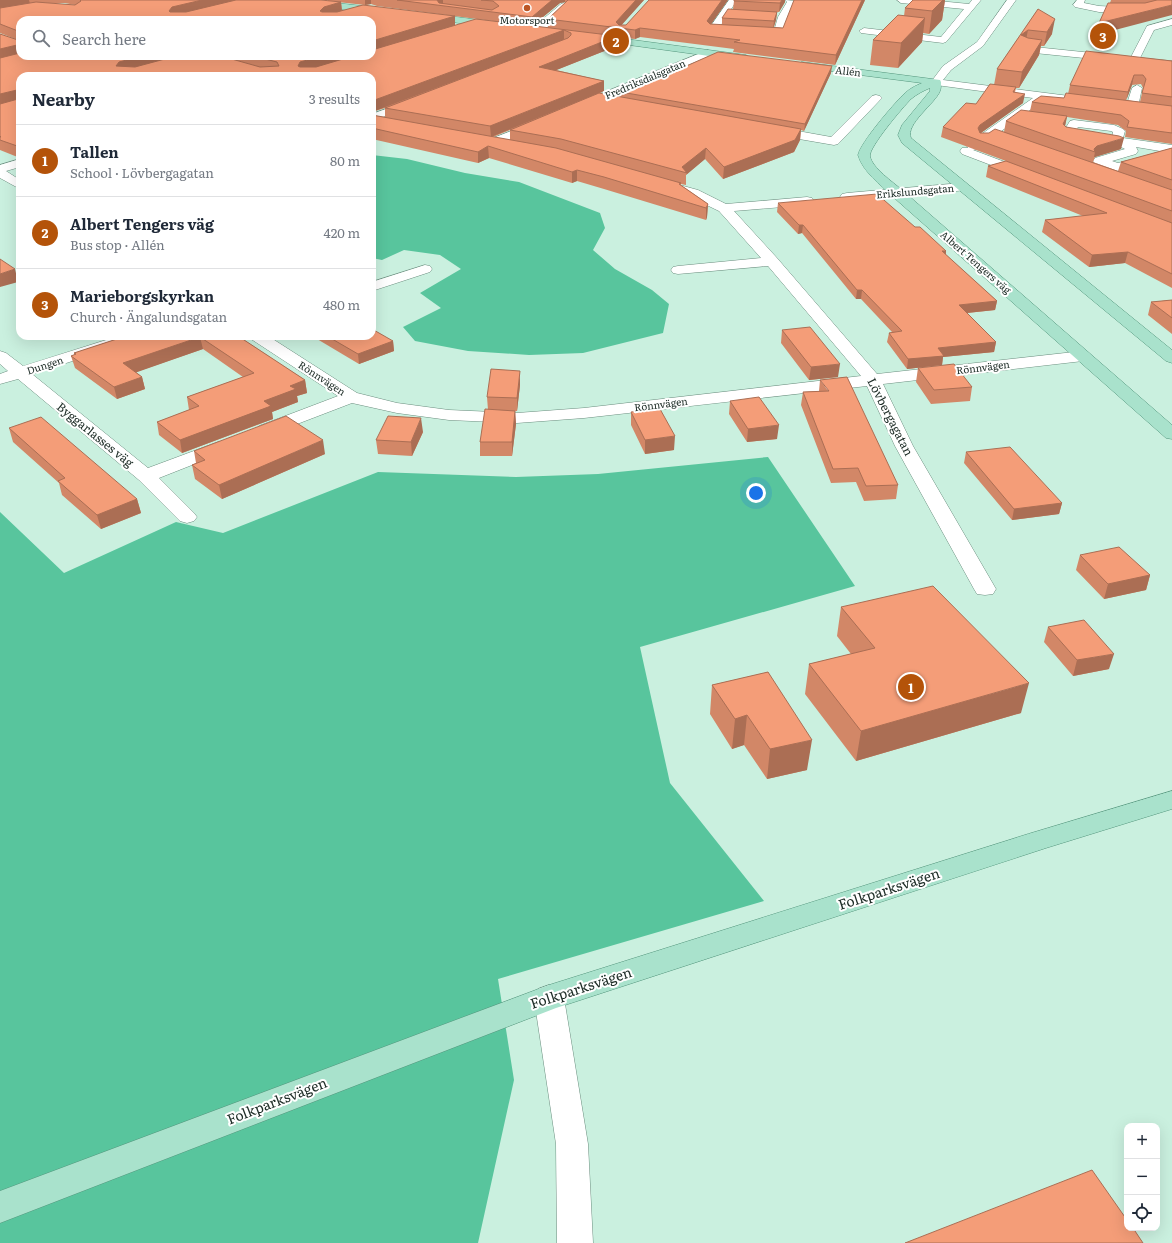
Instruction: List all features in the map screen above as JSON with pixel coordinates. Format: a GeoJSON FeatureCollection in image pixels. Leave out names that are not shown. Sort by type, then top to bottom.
{"type":"FeatureCollection","features":[{"type":"Feature","properties":{"kind":"main road"},"geometry":{"type":"LineString","coordinates":[[286,0],[319,1],[391,12]]}},
{"type":"Feature","properties":{"kind":"main road"},"geometry":{"type":"LineString","coordinates":[[413,15],[503,26]]}},
{"type":"Feature","properties":{"kind":"main road"},"geometry":{"type":"LineString","coordinates":[[531,30],[549,32]]}},
{"type":"Feature","properties":{"kind":"main road"},"geometry":{"type":"LineString","coordinates":[[578,36],[756,59]]}},
{"type":"Feature","properties":{"kind":"main road","name":"Allén"},"geometry":{"type":"LineString","coordinates":[[795,64],[936,82]]}},
{"type":"Feature","properties":{"kind":"main road"},"geometry":{"type":"LineString","coordinates":[[843,70],[884,82],[901,91]]}},
{"type":"Feature","properties":{"kind":"main road","name":"Albert Tengers väg"},"geometry":{"type":"LineString","coordinates":[[1172,358],[910,146],[904,135],[906,127],[935,92],[936,82],[917,89],[901,91],[868,144],[864,155],[866,162],[871,169],[1172,434]]}},
{"type":"Feature","properties":{"kind":"main road","name":"Folkparksvägen"},"geometry":{"type":"LineString","coordinates":[[0,1207],[549,998],[1037,841],[1172,800]]}},
{"type":"Feature","properties":{"kind":"street"},"geometry":{"type":"LineString","coordinates":[[733,0],[728,13],[713,30],[778,34],[780,17],[790,0]]}},
{"type":"Feature","properties":{"kind":"street"},"geometry":{"type":"LineString","coordinates":[[778,0],[790,0]]}},
{"type":"Feature","properties":{"kind":"street"},"geometry":{"type":"LineString","coordinates":[[901,0],[974,4]]}},
{"type":"Feature","properties":{"kind":"street","name":"Albert Tengers väg"},"geometry":{"type":"LineString","coordinates":[[936,82],[947,68],[980,44],[1012,0]]}},
{"type":"Feature","properties":{"kind":"street"},"geometry":{"type":"LineString","coordinates":[[1080,0],[1078,5],[1086,8],[1125,11],[1138,5]]}},
{"type":"Feature","properties":{"kind":"street"},"geometry":{"type":"LineString","coordinates":[[864,31],[942,41],[974,4]]}},
{"type":"Feature","properties":{"kind":"street"},"geometry":{"type":"LineString","coordinates":[[531,30],[542,26],[564,6]]}},
{"type":"Feature","properties":{"kind":"street"},"geometry":{"type":"LineString","coordinates":[[340,16],[368,9]]}},
{"type":"Feature","properties":{"kind":"street"},"geometry":{"type":"LineString","coordinates":[[428,17],[443,9],[493,15]]}},
{"type":"Feature","properties":{"kind":"street"},"geometry":{"type":"LineString","coordinates":[[1134,60],[1150,28],[1172,22]]}},
{"type":"Feature","properties":{"kind":"street"},"geometry":{"type":"LineString","coordinates":[[458,30],[479,23]]}},
{"type":"Feature","properties":{"kind":"street"},"geometry":{"type":"LineString","coordinates":[[1025,49],[1172,64]]}},
{"type":"Feature","properties":{"kind":"street","name":"Fredriksdalsgatan"},"geometry":{"type":"LineString","coordinates":[[570,111],[708,53]]}},
{"type":"Feature","properties":{"kind":"street","name":"Allén"},"geometry":{"type":"LineString","coordinates":[[936,82],[1103,103]]}},
{"type":"Feature","properties":{"kind":"street"},"geometry":{"type":"LineString","coordinates":[[1132,107],[1137,88]]}},
{"type":"Feature","properties":{"kind":"street"},"geometry":{"type":"LineString","coordinates":[[1034,177],[966,151],[1044,96]]}},
{"type":"Feature","properties":{"kind":"street"},"geometry":{"type":"LineString","coordinates":[[376,117],[424,98]]}},
{"type":"Feature","properties":{"kind":"street"},"geometry":{"type":"LineString","coordinates":[[757,128],[834,140],[876,98]]}},
{"type":"Feature","properties":{"kind":"street"},"geometry":{"type":"LineString","coordinates":[[598,99],[620,103]]}},
{"type":"Feature","properties":{"kind":"street"},"geometry":{"type":"LineString","coordinates":[[379,105],[394,109]]}},
{"type":"Feature","properties":{"kind":"street"},"geometry":{"type":"LineString","coordinates":[[1118,105],[1146,108]]}},
{"type":"Feature","properties":{"kind":"street"},"geometry":{"type":"LineString","coordinates":[[1017,115],[1032,117]]}},
{"type":"Feature","properties":{"kind":"street"},"geometry":{"type":"LineString","coordinates":[[492,143],[548,119]]}},
{"type":"Feature","properties":{"kind":"street"},"geometry":{"type":"LineString","coordinates":[[376,120],[387,123]]}},
{"type":"Feature","properties":{"kind":"street"},"geometry":{"type":"LineString","coordinates":[[1060,121],[1114,128],[1119,131],[1119,135],[1116,140]]}},
{"type":"Feature","properties":{"kind":"street"},"geometry":{"type":"LineString","coordinates":[[1074,123],[1068,134],[1172,148]]}},
{"type":"Feature","properties":{"kind":"street"},"geometry":{"type":"LineString","coordinates":[[993,133],[1007,138]]}},
{"type":"Feature","properties":{"kind":"street"},"geometry":{"type":"LineString","coordinates":[[1057,142],[1078,135]]}},
{"type":"Feature","properties":{"kind":"street"},"geometry":{"type":"LineString","coordinates":[[477,140],[514,147]]}},
{"type":"Feature","properties":{"kind":"street"},"geometry":{"type":"LineString","coordinates":[[1116,140],[1128,145],[1132,151]]}},
{"type":"Feature","properties":{"kind":"street"},"geometry":{"type":"LineString","coordinates":[[1160,157],[1149,157],[1132,151],[1099,160],[1117,167],[1139,160],[1160,157],[1172,153]]}},
{"type":"Feature","properties":{"kind":"street"},"geometry":{"type":"LineString","coordinates":[[0,169],[16,164]]}},
{"type":"Feature","properties":{"kind":"street"},"geometry":{"type":"LineString","coordinates":[[1086,166],[1122,179]]}},
{"type":"Feature","properties":{"kind":"street"},"geometry":{"type":"LineString","coordinates":[[0,173],[16,183]]}},
{"type":"Feature","properties":{"kind":"street","name":"Lövbergagatan"},"geometry":{"type":"LineString","coordinates":[[655,182],[693,193],[724,208],[772,261],[872,380],[904,446],[985,589]]}},
{"type":"Feature","properties":{"kind":"street","name":"Erikslundsgatan"},"geometry":{"type":"LineString","coordinates":[[831,199],[962,187]]}},
{"type":"Feature","properties":{"kind":"street"},"geometry":{"type":"LineString","coordinates":[[724,208],[816,200]]}},
{"type":"Feature","properties":{"kind":"street"},"geometry":{"type":"LineString","coordinates":[[678,270],[772,261]]}},
{"type":"Feature","properties":{"kind":"street"},"geometry":{"type":"LineString","coordinates":[[376,286],[425,269]]}},
{"type":"Feature","properties":{"kind":"street","name":"Dungen"},"geometry":{"type":"LineString","coordinates":[[0,379],[122,340]]}},
{"type":"Feature","properties":{"kind":"street","name":"Rönnvägen"},"geometry":{"type":"LineString","coordinates":[[263,340],[351,397],[397,408],[449,415],[517,418],[584,413],[1083,356]]}},
{"type":"Feature","properties":{"kind":"street","name":"Byggarlasses väg"},"geometry":{"type":"LineString","coordinates":[[0,356],[146,476],[187,517]]}},
{"type":"Feature","properties":{"kind":"street"},"geometry":{"type":"LineString","coordinates":[[146,476],[351,397]]}},
{"type":"Feature","properties":{"kind":"street"},"geometry":{"type":"LineString","coordinates":[[549,998],[572,1144],[575,1243]]}},
{"type":"Feature","properties":{"kind":"green space"},"geometry":{"type":"Polygon","coordinates":[[[376,155],[407,159],[465,173],[519,182],[600,213],[605,228],[593,250],[615,269],[652,290],[669,304],[663,333],[583,353],[529,355],[468,351],[415,341],[403,327],[441,308],[420,293],[461,269],[440,255],[404,250],[382,260],[376,259],[376,155]]]}},
{"type":"Feature","properties":{"kind":"green space"},"geometry":{"type":"Polygon","coordinates":[[[768,457],[855,586],[640,647],[670,783],[764,901],[498,979],[514,1080],[478,1243],[0,1243],[0,512],[64,573],[176,522],[223,533],[378,472],[516,477],[598,474],[768,457]]]}},
{"type":"Feature","properties":{"kind":"building"},"geometry":{"type":"Polygon","coordinates":[[[80,0],[202,0],[172,7],[169,11],[186,12],[236,0],[321,0],[341,2],[324,7],[320,11],[322,12],[337,12],[363,5],[455,16],[376,40],[376,16],[16,16],[16,30],[0,24],[0,8],[36,2],[75,5],[81,1],[80,0]]]}},
{"type":"Feature","properties":{"kind":"building"},"geometry":{"type":"Polygon","coordinates":[[[397,0],[437,0],[439,3],[492,10],[499,6],[493,1],[481,0],[552,0],[532,17],[397,0]]]}},
{"type":"Feature","properties":{"kind":"building"},"geometry":{"type":"Polygon","coordinates":[[[568,0],[636,0],[616,22],[619,25],[626,25],[649,0],[722,0],[707,21],[710,24],[783,28],[794,0],[862,0],[836,55],[734,42],[740,40],[640,28],[635,30],[548,19],[568,0]]]}},
{"type":"Feature","properties":{"kind":"building"},"geometry":{"type":"Polygon","coordinates":[[[734,0],[782,0],[780,3],[734,0]]]}},
{"type":"Feature","properties":{"kind":"building"},"geometry":{"type":"Polygon","coordinates":[[[913,0],[943,0],[932,11],[905,8],[913,0]]]}},
{"type":"Feature","properties":{"kind":"building"},"geometry":{"type":"Polygon","coordinates":[[[1157,0],[1172,0],[1172,5],[1099,23],[1108,3],[1145,3],[1157,0]]]}},
{"type":"Feature","properties":{"kind":"building"},"geometry":{"type":"Polygon","coordinates":[[[728,9],[777,12],[774,21],[722,18],[728,9]]]}},
{"type":"Feature","properties":{"kind":"building"},"geometry":{"type":"Polygon","coordinates":[[[1038,9],[1055,19],[1047,32],[1028,30],[1021,35],[1028,38],[1042,40],[1022,72],[997,69],[1038,9]]]}},
{"type":"Feature","properties":{"kind":"building"},"geometry":{"type":"Polygon","coordinates":[[[898,15],[925,18],[901,43],[873,40],[898,15]]]}},
{"type":"Feature","properties":{"kind":"building"},"geometry":{"type":"Polygon","coordinates":[[[476,19],[617,36],[539,67],[604,81],[490,126],[385,108],[568,38],[571,33],[564,30],[376,100],[376,72],[16,72],[16,90],[0,94],[0,58],[16,54],[16,60],[127,60],[119,62],[116,66],[135,67],[161,60],[235,60],[260,67],[279,66],[277,62],[269,60],[307,60],[300,62],[298,66],[316,67],[340,60],[376,60],[376,49],[476,19]]]}},
{"type":"Feature","properties":{"kind":"building"},"geometry":{"type":"Polygon","coordinates":[[[0,34],[16,39],[16,45],[0,49],[0,34]]]}},
{"type":"Feature","properties":{"kind":"building"},"geometry":{"type":"Polygon","coordinates":[[[1086,51],[1172,61],[1172,97],[1142,93],[1146,79],[1143,75],[1134,75],[1128,92],[1070,85],[1086,51]]]}},
{"type":"Feature","properties":{"kind":"building"},"geometry":{"type":"Polygon","coordinates":[[[718,52],[832,66],[805,124],[615,91],[621,88],[628,90],[644,83],[648,83],[718,52]]]}},
{"type":"Feature","properties":{"kind":"building"},"geometry":{"type":"Polygon","coordinates":[[[990,84],[1016,87],[1013,92],[1025,94],[980,125],[978,128],[980,133],[989,133],[995,129],[1172,190],[1172,211],[943,127],[966,103],[976,104],[990,84]]]}},
{"type":"Feature","properties":{"kind":"building"},"geometry":{"type":"Polygon","coordinates":[[[599,93],[801,129],[795,140],[724,167],[706,148],[682,167],[687,173],[561,139],[510,130],[599,93]]]}},
{"type":"Feature","properties":{"kind":"building"},"geometry":{"type":"Polygon","coordinates":[[[1066,93],[1172,106],[1172,133],[1127,127],[1129,121],[1121,115],[1032,102],[1041,96],[1064,98],[1066,93]]]}},
{"type":"Feature","properties":{"kind":"building"},"geometry":{"type":"Polygon","coordinates":[[[16,100],[16,146],[0,140],[0,104],[16,100]]]}},
{"type":"Feature","properties":{"kind":"building"},"geometry":{"type":"Polygon","coordinates":[[[1021,110],[1067,116],[1063,124],[1066,127],[1124,138],[1097,146],[1094,149],[1095,152],[1006,121],[1021,110]]]}},
{"type":"Feature","properties":{"kind":"building"},"geometry":{"type":"Polygon","coordinates":[[[376,116],[556,148],[681,183],[679,184],[708,204],[706,208],[604,177],[577,170],[572,172],[488,146],[478,152],[376,129],[376,116]]]}},
{"type":"Feature","properties":{"kind":"building"},"geometry":{"type":"Polygon","coordinates":[[[1172,148],[1172,180],[1121,162],[1172,148]]]}},
{"type":"Feature","properties":{"kind":"building"},"geometry":{"type":"Polygon","coordinates":[[[1006,161],[1172,223],[1172,274],[1128,252],[1092,255],[1045,220],[1107,213],[988,166],[1006,161]]]}},
{"type":"Feature","properties":{"kind":"building"},"geometry":{"type":"Polygon","coordinates":[[[877,194],[915,227],[920,227],[946,251],[942,251],[997,301],[959,305],[996,342],[938,348],[944,356],[908,359],[889,333],[902,331],[862,290],[857,290],[803,225],[799,225],[778,203],[877,194]]]}},
{"type":"Feature","properties":{"kind":"building"},"geometry":{"type":"Polygon","coordinates":[[[0,259],[15,269],[0,274],[0,259]]]}},
{"type":"Feature","properties":{"kind":"building"},"geometry":{"type":"Polygon","coordinates":[[[1172,300],[1172,318],[1151,302],[1172,300]]]}},
{"type":"Feature","properties":{"kind":"building"},"geometry":{"type":"Polygon","coordinates":[[[810,327],[840,364],[811,367],[782,330],[810,327]]]}},
{"type":"Feature","properties":{"kind":"building"},"geometry":{"type":"Polygon","coordinates":[[[376,331],[393,341],[358,354],[334,340],[376,340],[376,331]]]}},
{"type":"Feature","properties":{"kind":"building"},"geometry":{"type":"Polygon","coordinates":[[[114,340],[191,340],[123,363],[142,377],[114,387],[71,356],[76,354],[74,353],[114,340]]]}},
{"type":"Feature","properties":{"kind":"building"},"geometry":{"type":"Polygon","coordinates":[[[204,340],[244,340],[305,380],[290,386],[296,389],[264,401],[271,406],[180,440],[157,422],[199,406],[187,397],[254,373],[204,340]]]}},
{"type":"Feature","properties":{"kind":"building"},"geometry":{"type":"Polygon","coordinates":[[[954,364],[972,387],[934,390],[918,368],[954,364]]]}},
{"type":"Feature","properties":{"kind":"building"},"geometry":{"type":"Polygon","coordinates":[[[491,369],[520,371],[517,398],[487,397],[491,369]]]}},
{"type":"Feature","properties":{"kind":"building"},"geometry":{"type":"Polygon","coordinates":[[[847,377],[898,485],[866,486],[858,468],[833,469],[803,392],[829,391],[820,380],[847,377]]]}},
{"type":"Feature","properties":{"kind":"building"},"geometry":{"type":"Polygon","coordinates":[[[759,397],[779,425],[748,429],[730,401],[759,397]]]}},
{"type":"Feature","properties":{"kind":"building"},"geometry":{"type":"Polygon","coordinates":[[[485,409],[515,411],[512,442],[480,442],[485,409]]]}},
{"type":"Feature","properties":{"kind":"building"},"geometry":{"type":"Polygon","coordinates":[[[660,409],[675,436],[645,440],[631,412],[660,409]]]}},
{"type":"Feature","properties":{"kind":"building"},"geometry":{"type":"Polygon","coordinates":[[[286,416],[323,440],[219,485],[192,465],[205,460],[194,451],[286,416]]]}},
{"type":"Feature","properties":{"kind":"building"},"geometry":{"type":"Polygon","coordinates":[[[388,416],[421,418],[411,442],[376,440],[388,416]]]}},
{"type":"Feature","properties":{"kind":"building"},"geometry":{"type":"Polygon","coordinates":[[[41,417],[137,499],[97,515],[58,481],[65,478],[9,428],[41,417]]]}},
{"type":"Feature","properties":{"kind":"building"},"geometry":{"type":"Polygon","coordinates":[[[1010,447],[1062,503],[1014,509],[966,452],[1010,447]]]}},
{"type":"Feature","properties":{"kind":"building"},"geometry":{"type":"Polygon","coordinates":[[[1119,547],[1150,575],[1108,584],[1080,555],[1119,547]]]}},
{"type":"Feature","properties":{"kind":"building"},"geometry":{"type":"Polygon","coordinates":[[[933,586],[1029,683],[861,731],[809,664],[875,648],[841,607],[933,586]]]}},
{"type":"Feature","properties":{"kind":"building"},"geometry":{"type":"Polygon","coordinates":[[[1084,620],[1114,654],[1077,660],[1048,627],[1084,620]]]}},
{"type":"Feature","properties":{"kind":"building"},"geometry":{"type":"Polygon","coordinates":[[[768,672],[812,740],[770,749],[747,715],[735,719],[712,685],[768,672]]]}},
{"type":"Feature","properties":{"kind":"building"},"geometry":{"type":"Polygon","coordinates":[[[1092,1170],[1124,1216],[1124,1231],[1135,1231],[1143,1243],[905,1243],[1092,1170]]]}},
{"type":"Feature","properties":{"kind":"place","name":"Motorsport"},"geometry":{"type":"Point","coordinates":[527,8]}},
{"type":"Feature","properties":{"kind":"place","name":"Marieborgskyrkan"},"geometry":{"type":"Point","coordinates":[1103,36]}},
{"type":"Feature","properties":{"kind":"place","name":"Albert Tengers väg"},"geometry":{"type":"Point","coordinates":[616,41]}},
{"type":"Feature","properties":{"kind":"place","name":"Tallen"},"geometry":{"type":"Point","coordinates":[911,687]}}]}
